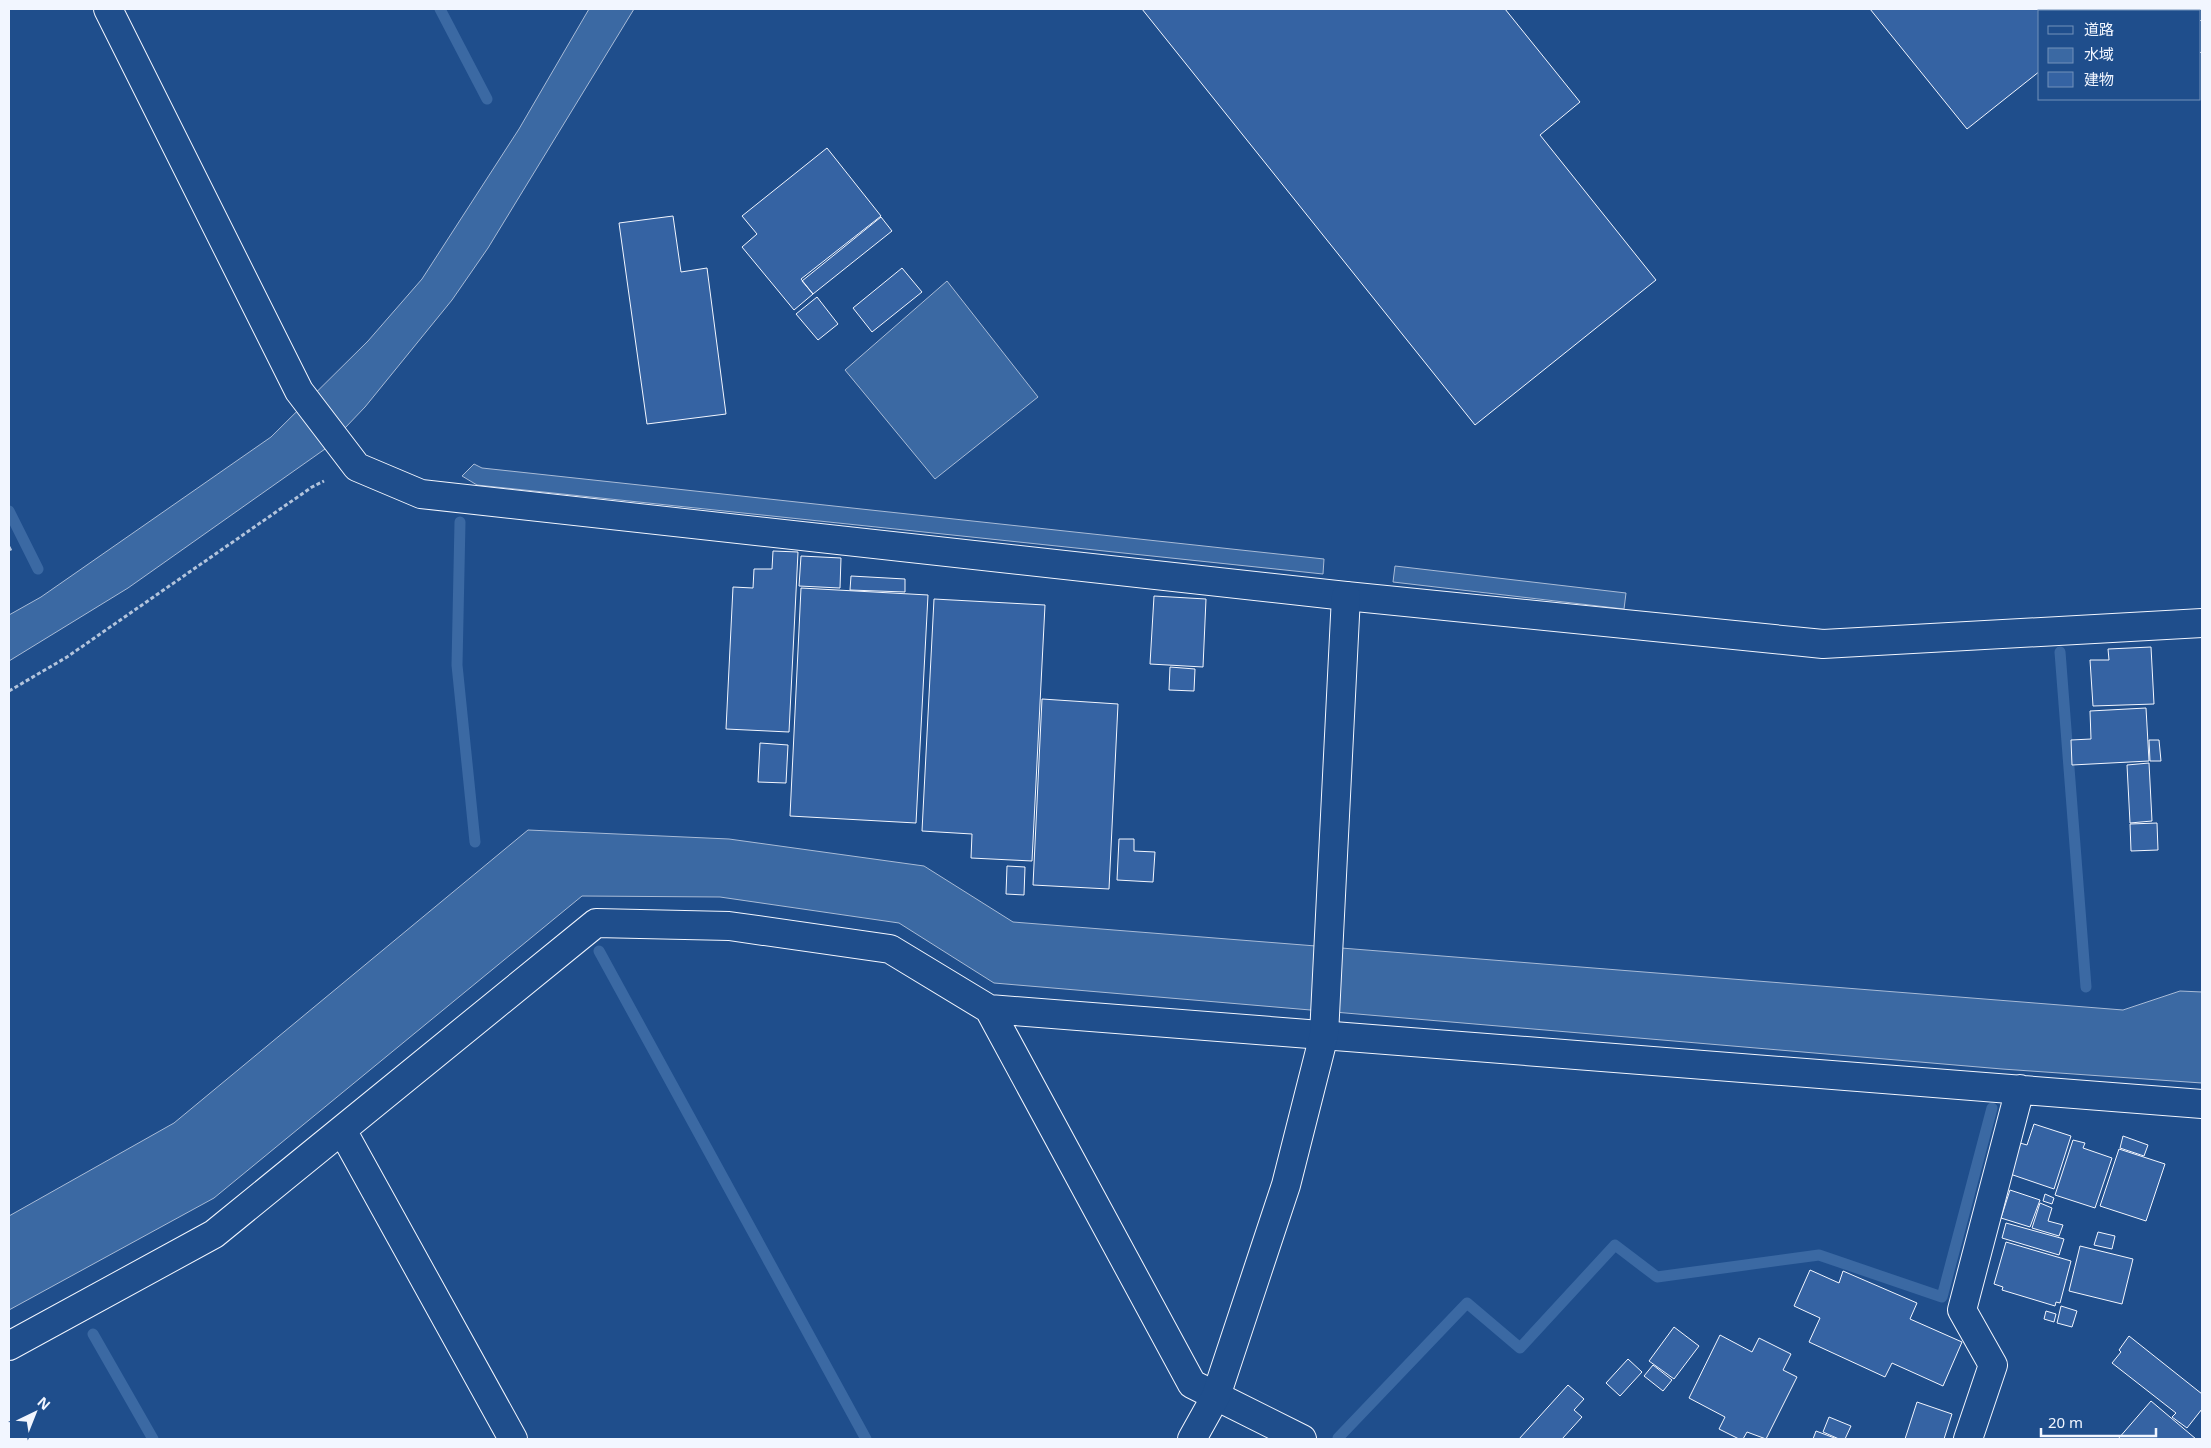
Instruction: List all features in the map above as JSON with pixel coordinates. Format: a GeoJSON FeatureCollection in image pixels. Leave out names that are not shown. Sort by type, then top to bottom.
{"type":"FeatureCollection","features":[{"type":"Feature","properties":{"kind":"street"},"geometry":{"type":"LineString","coordinates":[[108,9],[299,391],[352,460],[421,494],[1346,596],[1823,644],[2202,623]]}},
{"type":"Feature","properties":{"kind":"street"},"geometry":{"type":"LineString","coordinates":[[1192,1439],[1216,1396],[1286,1185],[1324,1029],[1346,596]]}},
{"type":"Feature","properties":{"kind":"street"},"geometry":{"type":"LineString","coordinates":[[9,1346],[214,1234],[596,923],[729,926],[890,949],[989,1009],[1324,1029],[2202,1104]]}},
{"type":"Feature","properties":{"kind":"street"},"geometry":{"type":"LineString","coordinates":[[989,1009],[1192,1384],[1302,1439]]}},
{"type":"Feature","properties":{"kind":"street"},"geometry":{"type":"LineString","coordinates":[[1968,1439],[1992,1364],[1962,1310],[2020,1089]]}},
{"type":"Feature","properties":{"kind":"street"},"geometry":{"type":"LineString","coordinates":[[342,1130],[513,1439]]}},
{"type":"Feature","properties":{"kind":"path"},"geometry":{"type":"LineString","coordinates":[[9,692],[67,657],[352,460]]}},
{"type":"Feature","properties":{"kind":"path"},"geometry":{"type":"LineString","coordinates":[[9,547],[11,551]]}},
{"type":"Feature","properties":{"kind":"water"},"geometry":{"type":"Polygon","coordinates":[[[589,9],[634,9],[488,248],[452,300],[365,407],[325,449],[128,588],[9,661],[9,615],[41,597],[271,437],[368,341],[422,279],[519,129],[589,9]]]}},
{"type":"Feature","properties":{"kind":"water"},"geometry":{"type":"Polygon","coordinates":[[[947,281],[1038,397],[935,479],[845,370],[947,281]]]}},
{"type":"Feature","properties":{"kind":"water"},"geometry":{"type":"Polygon","coordinates":[[[474,464],[482,468],[1324,559],[1323,574],[477,485],[462,476],[474,464]]]}},
{"type":"Feature","properties":{"kind":"water"},"geometry":{"type":"Polygon","coordinates":[[[1395,566],[1626,593],[1624,609],[1393,582],[1395,566]]]}},
{"type":"Feature","properties":{"kind":"water"},"geometry":{"type":"Polygon","coordinates":[[[528,830],[729,839],[924,866],[1013,922],[2123,1010],[2180,991],[2202,992],[2202,1083],[2002,1069],[994,983],[899,923],[720,897],[582,896],[214,1198],[9,1310],[9,1216],[174,1123],[528,830]]]}},
{"type":"Feature","properties":{"kind":"building"},"geometry":{"type":"Polygon","coordinates":[[[1142,9],[1505,9],[1580,102],[1540,135],[1656,280],[1475,425],[1142,9]]]}},
{"type":"Feature","properties":{"kind":"building"},"geometry":{"type":"Polygon","coordinates":[[[1870,9],[2044,10],[2038,10],[2038,73],[1967,129],[1870,9]]]}},
{"type":"Feature","properties":{"kind":"building"},"geometry":{"type":"Polygon","coordinates":[[[827,148],[881,216],[801,279],[813,294],[794,310],[742,247],[757,234],[742,216],[827,148]]]}},
{"type":"Feature","properties":{"kind":"building"},"geometry":{"type":"Polygon","coordinates":[[[673,216],[681,272],[707,268],[726,414],[647,424],[619,223],[673,216]]]}},
{"type":"Feature","properties":{"kind":"building"},"geometry":{"type":"Polygon","coordinates":[[[881,217],[892,231],[813,294],[802,281],[881,217]]]}},
{"type":"Feature","properties":{"kind":"building"},"geometry":{"type":"Polygon","coordinates":[[[902,268],[922,292],[872,332],[853,308],[902,268]]]}},
{"type":"Feature","properties":{"kind":"building"},"geometry":{"type":"Polygon","coordinates":[[[817,297],[838,324],[818,340],[796,314],[817,297]]]}},
{"type":"Feature","properties":{"kind":"building"},"geometry":{"type":"Polygon","coordinates":[[[773,551],[798,552],[789,732],[726,729],[733,587],[753,588],[754,569],[772,569],[773,551]]]}},
{"type":"Feature","properties":{"kind":"building"},"geometry":{"type":"Polygon","coordinates":[[[801,556],[841,558],[840,588],[799,586],[801,556]]]}},
{"type":"Feature","properties":{"kind":"building"},"geometry":{"type":"Polygon","coordinates":[[[851,576],[905,579],[905,592],[850,590],[851,576]]]}},
{"type":"Feature","properties":{"kind":"building"},"geometry":{"type":"Polygon","coordinates":[[[801,588],[928,595],[916,823],[790,816],[801,588]]]}},
{"type":"Feature","properties":{"kind":"building"},"geometry":{"type":"Polygon","coordinates":[[[1154,596],[1206,599],[1203,667],[1150,664],[1154,596]]]}},
{"type":"Feature","properties":{"kind":"building"},"geometry":{"type":"Polygon","coordinates":[[[934,599],[1045,605],[1032,861],[971,858],[972,834],[922,831],[934,599]]]}},
{"type":"Feature","properties":{"kind":"building"},"geometry":{"type":"Polygon","coordinates":[[[2151,647],[2154,704],[2093,706],[2090,660],[2109,660],[2108,649],[2151,647]]]}},
{"type":"Feature","properties":{"kind":"building"},"geometry":{"type":"Polygon","coordinates":[[[1170,667],[1195,669],[1194,691],[1169,690],[1170,667]]]}},
{"type":"Feature","properties":{"kind":"building"},"geometry":{"type":"Polygon","coordinates":[[[1042,699],[1118,704],[1109,889],[1033,885],[1042,699]]]}},
{"type":"Feature","properties":{"kind":"building"},"geometry":{"type":"Polygon","coordinates":[[[2146,708],[2149,761],[2072,765],[2071,740],[2091,739],[2090,711],[2146,708]]]}},
{"type":"Feature","properties":{"kind":"building"},"geometry":{"type":"Polygon","coordinates":[[[2149,740],[2159,740],[2161,761],[2150,761],[2149,740]]]}},
{"type":"Feature","properties":{"kind":"building"},"geometry":{"type":"Polygon","coordinates":[[[760,743],[788,745],[786,783],[758,782],[760,743]]]}},
{"type":"Feature","properties":{"kind":"building"},"geometry":{"type":"Polygon","coordinates":[[[2149,763],[2152,821],[2130,823],[2127,765],[2149,763]]]}},
{"type":"Feature","properties":{"kind":"building"},"geometry":{"type":"Polygon","coordinates":[[[2157,823],[2158,850],[2131,851],[2130,824],[2157,823]]]}},
{"type":"Feature","properties":{"kind":"building"},"geometry":{"type":"Polygon","coordinates":[[[1119,839],[1134,839],[1134,851],[1155,852],[1153,882],[1117,880],[1119,839]]]}},
{"type":"Feature","properties":{"kind":"building"},"geometry":{"type":"Polygon","coordinates":[[[1007,866],[1025,867],[1024,895],[1006,894],[1007,866]]]}},
{"type":"Feature","properties":{"kind":"building"},"geometry":{"type":"Polygon","coordinates":[[[2034,1124],[2071,1136],[2054,1189],[2010,1174],[2020,1143],[2027,1145],[2034,1124]]]}},
{"type":"Feature","properties":{"kind":"building"},"geometry":{"type":"Polygon","coordinates":[[[2123,1136],[2148,1145],[2144,1156],[2120,1148],[2123,1136]]]}},
{"type":"Feature","properties":{"kind":"building"},"geometry":{"type":"Polygon","coordinates":[[[2073,1140],[2085,1143],[2083,1148],[2112,1158],[2095,1208],[2055,1195],[2073,1140]]]}},
{"type":"Feature","properties":{"kind":"building"},"geometry":{"type":"Polygon","coordinates":[[[2119,1149],[2165,1164],[2146,1221],[2100,1206],[2119,1149]]]}},
{"type":"Feature","properties":{"kind":"building"},"geometry":{"type":"Polygon","coordinates":[[[2010,1190],[2040,1200],[2030,1227],[2001,1218],[2010,1190]]]}},
{"type":"Feature","properties":{"kind":"building"},"geometry":{"type":"Polygon","coordinates":[[[2045,1194],[2054,1198],[2052,1204],[2043,1201],[2045,1194]]]}},
{"type":"Feature","properties":{"kind":"building"},"geometry":{"type":"Polygon","coordinates":[[[2040,1203],[2052,1208],[2048,1221],[2063,1225],[2059,1236],[2032,1228],[2040,1203]]]}},
{"type":"Feature","properties":{"kind":"building"},"geometry":{"type":"Polygon","coordinates":[[[2006,1223],[2064,1239],[2059,1255],[2002,1238],[2006,1223]]]}},
{"type":"Feature","properties":{"kind":"building"},"geometry":{"type":"Polygon","coordinates":[[[2098,1232],[2115,1236],[2112,1249],[2094,1245],[2098,1232]]]}},
{"type":"Feature","properties":{"kind":"building"},"geometry":{"type":"Polygon","coordinates":[[[2006,1242],[2071,1261],[2060,1303],[2056,1302],[2055,1306],[2002,1290],[2003,1287],[1994,1284],[2006,1242]]]}},
{"type":"Feature","properties":{"kind":"building"},"geometry":{"type":"Polygon","coordinates":[[[2080,1246],[2133,1259],[2122,1304],[2069,1291],[2080,1246]]]}},
{"type":"Feature","properties":{"kind":"building"},"geometry":{"type":"Polygon","coordinates":[[[1810,1270],[1839,1283],[1843,1271],[1917,1303],[1910,1319],[1962,1342],[1943,1386],[1892,1363],[1885,1377],[1809,1342],[1820,1318],[1794,1306],[1810,1270]]]}},
{"type":"Feature","properties":{"kind":"building"},"geometry":{"type":"Polygon","coordinates":[[[2061,1306],[2077,1311],[2072,1327],[2057,1323],[2061,1306]]]}},
{"type":"Feature","properties":{"kind":"building"},"geometry":{"type":"Polygon","coordinates":[[[2046,1311],[2056,1314],[2054,1322],[2044,1319],[2046,1311]]]}},
{"type":"Feature","properties":{"kind":"building"},"geometry":{"type":"Polygon","coordinates":[[[1674,1327],[1699,1346],[1674,1379],[1649,1361],[1674,1327]]]}},
{"type":"Feature","properties":{"kind":"building"},"geometry":{"type":"Polygon","coordinates":[[[1720,1335],[1752,1352],[1759,1338],[1791,1354],[1783,1370],[1797,1377],[1766,1439],[1747,1432],[1743,1439],[1739,1439],[1719,1429],[1725,1417],[1689,1398],[1720,1335]]]}},
{"type":"Feature","properties":{"kind":"building"},"geometry":{"type":"Polygon","coordinates":[[[2129,1336],[2202,1394],[2202,1409],[2187,1428],[2172,1417],[2176,1413],[2112,1363],[2121,1352],[2119,1350],[2129,1336]]]}},
{"type":"Feature","properties":{"kind":"building"},"geometry":{"type":"Polygon","coordinates":[[[1628,1359],[1642,1372],[1620,1396],[1606,1383],[1628,1359]]]}},
{"type":"Feature","properties":{"kind":"building"},"geometry":{"type":"Polygon","coordinates":[[[1653,1365],[1672,1380],[1663,1391],[1644,1376],[1653,1365]]]}},
{"type":"Feature","properties":{"kind":"building"},"geometry":{"type":"Polygon","coordinates":[[[1568,1385],[1584,1399],[1574,1410],[1582,1417],[1562,1439],[1519,1439],[1568,1385]]]}},
{"type":"Feature","properties":{"kind":"building"},"geometry":{"type":"Polygon","coordinates":[[[2151,1401],[2196,1439],[2118,1439],[2151,1401]]]}},
{"type":"Feature","properties":{"kind":"building"},"geometry":{"type":"Polygon","coordinates":[[[1917,1402],[1952,1414],[1944,1439],[1905,1439],[1917,1402]]]}},
{"type":"Feature","properties":{"kind":"building"},"geometry":{"type":"Polygon","coordinates":[[[1829,1417],[1851,1426],[1845,1439],[1839,1439],[1823,1432],[1829,1417]]]}},
{"type":"Feature","properties":{"kind":"building"},"geometry":{"type":"Polygon","coordinates":[[[1816,1431],[1837,1439],[1813,1439],[1816,1431]]]}},
{"type":"Feature","properties":{"kind":"waterway"},"geometry":{"type":"LineString","coordinates":[[440,9],[487,99]]}},
{"type":"Feature","properties":{"kind":"waterway"},"geometry":{"type":"LineString","coordinates":[[9,511],[38,569]]}},
{"type":"Feature","properties":{"kind":"waterway"},"geometry":{"type":"LineString","coordinates":[[460,522],[457,665],[475,842]]}},
{"type":"Feature","properties":{"kind":"waterway"},"geometry":{"type":"LineString","coordinates":[[2060,652],[2086,987]]}},
{"type":"Feature","properties":{"kind":"waterway"},"geometry":{"type":"LineString","coordinates":[[599,951],[866,1439]]}},
{"type":"Feature","properties":{"kind":"waterway"},"geometry":{"type":"LineString","coordinates":[[1338,1438],[1467,1303],[1520,1348],[1615,1245],[1657,1277],[1819,1255],[1942,1297],[1992,1108]]}},
{"type":"Feature","properties":{"kind":"waterway"},"geometry":{"type":"LineString","coordinates":[[93,1334],[153,1439]]}}]}
